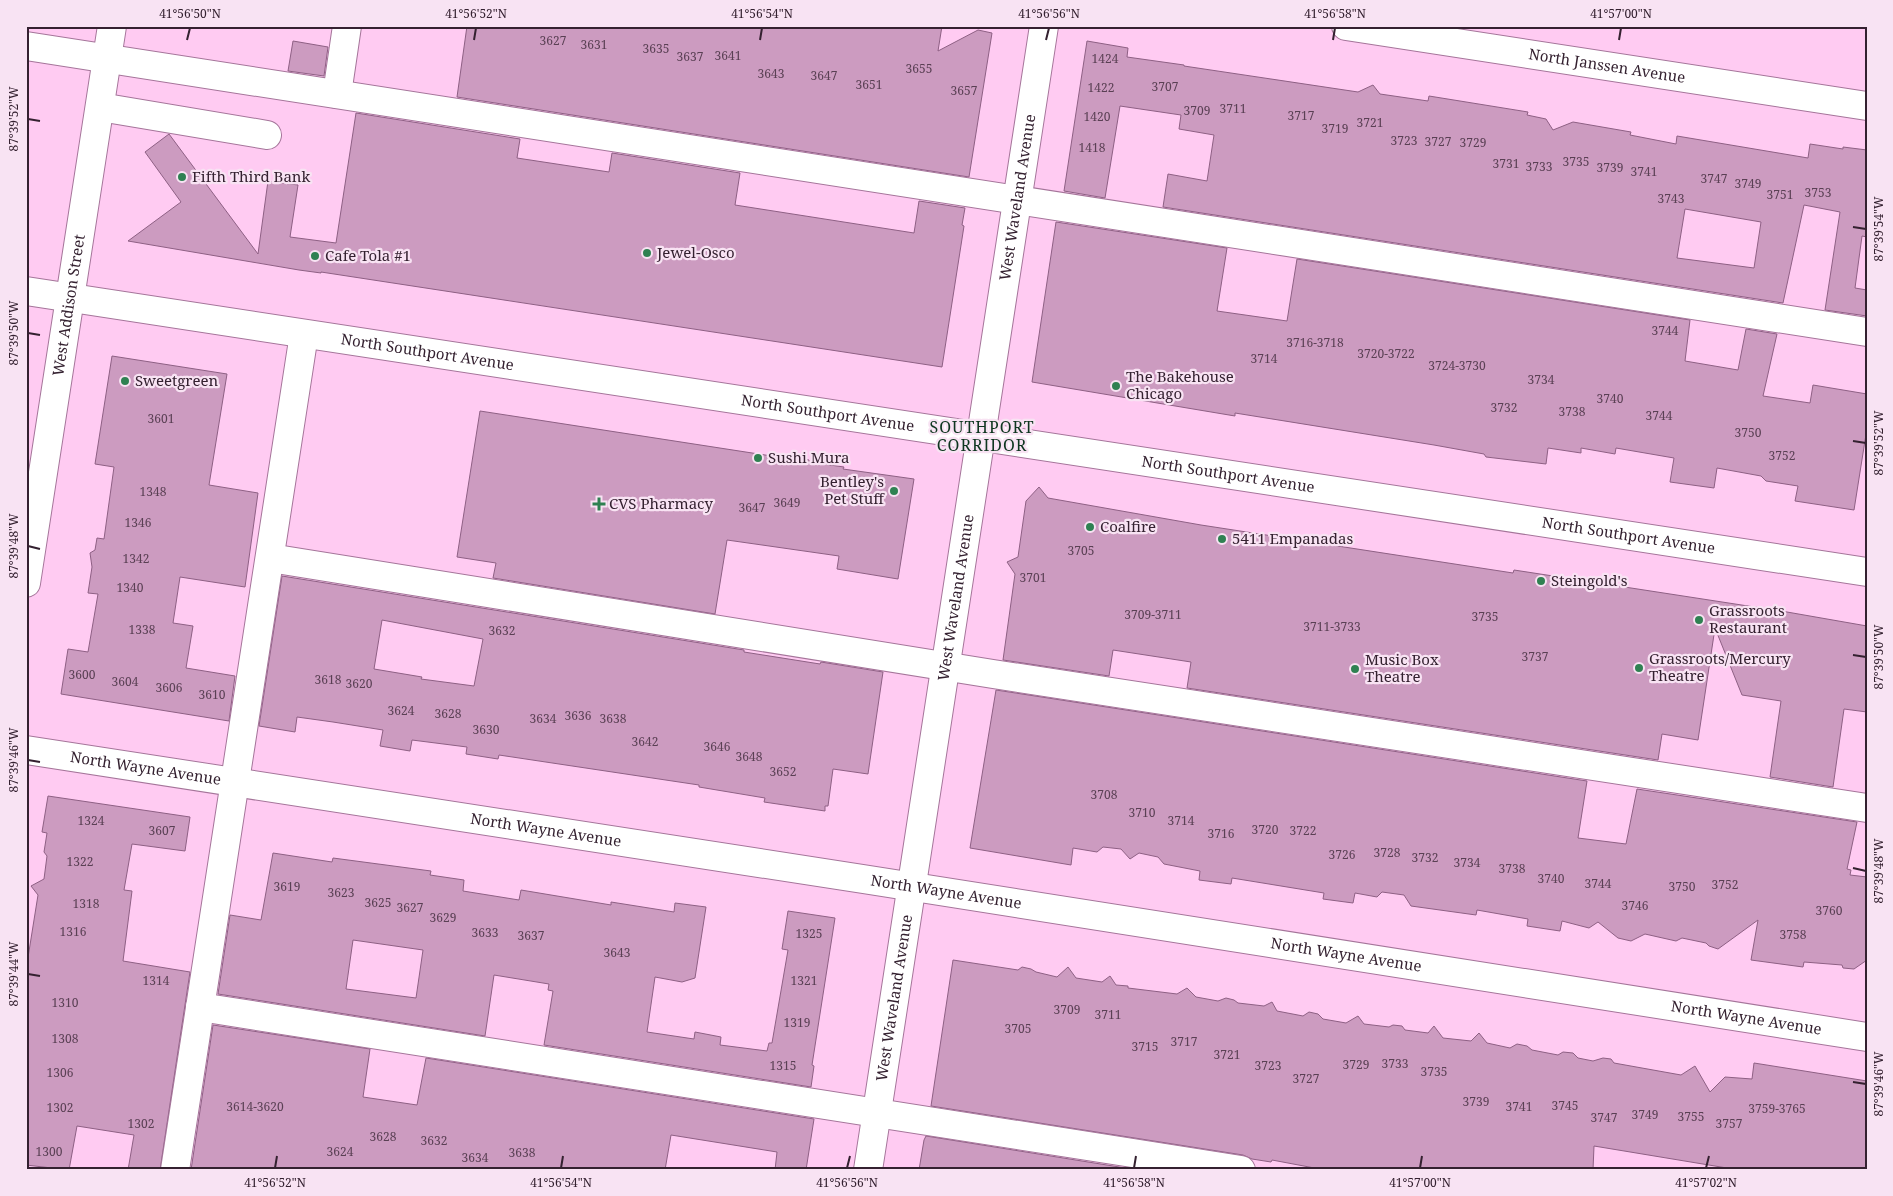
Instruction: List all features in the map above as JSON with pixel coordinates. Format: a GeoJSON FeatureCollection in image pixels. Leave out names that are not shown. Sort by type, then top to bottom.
{"type":"FeatureCollection","features":[{"type":"Feature","properties":{"kind":"street","name":"West Addison Street"},"geometry":{"type":"LineString","coordinates":[[26,583],[31,526],[70,298],[112,26]]}},
{"type":"Feature","properties":{"kind":"street"},"geometry":{"type":"LineString","coordinates":[[337,94],[347,26]]}},
{"type":"Feature","properties":{"kind":"street","name":"West Waveland Avenue"},"geometry":{"type":"LineString","coordinates":[[868,1170],[1044,26]]}},
{"type":"Feature","properties":{"kind":"street","name":"North Janssen Avenue"},"geometry":{"type":"LineString","coordinates":[[1346,26],[1867,106]]}},
{"type":"Feature","properties":{"kind":"street"},"geometry":{"type":"LineString","coordinates":[[26,46],[1867,332]]}},
{"type":"Feature","properties":{"kind":"street"},"geometry":{"type":"LineString","coordinates":[[100,107],[268,134]]}},
{"type":"Feature","properties":{"kind":"street","name":"North Southport Avenue"},"geometry":{"type":"LineString","coordinates":[[26,291],[1867,572]]}},
{"type":"Feature","properties":{"kind":"street"},"geometry":{"type":"LineString","coordinates":[[175,1170],[304,334]]}},
{"type":"Feature","properties":{"kind":"street"},"geometry":{"type":"LineString","coordinates":[[270,558],[945,666],[1867,808]]}},
{"type":"Feature","properties":{"kind":"street","name":"North Wayne Avenue"},"geometry":{"type":"LineString","coordinates":[[26,750],[912,886],[1867,1037]]}},
{"type":"Feature","properties":{"kind":"street"},"geometry":{"type":"LineString","coordinates":[[200,1007],[1241,1170]]}},
{"type":"Feature","properties":{"kind":"building"},"geometry":{"type":"Polygon","coordinates":[[[467,26],[942,26],[938,51],[978,30],[992,33],[969,177],[457,97],[467,26]]]}},
{"type":"Feature","properties":{"kind":"building"},"geometry":{"type":"Polygon","coordinates":[[[293,41],[328,47],[324,76],[288,71],[293,41]]]}},
{"type":"Feature","properties":{"kind":"building"},"geometry":{"type":"Polygon","coordinates":[[[1087,41],[1128,48],[1127,57],[1358,92],[1373,85],[1380,94],[1428,101],[1429,96],[1528,112],[1527,115],[1546,119],[1553,130],[1573,122],[1631,132],[1630,135],[1676,144],[1677,136],[1808,158],[1810,144],[1843,149],[1843,147],[1867,150],[1867,237],[1862,236],[1855,288],[1867,290],[1867,316],[1825,310],[1840,212],[1804,205],[1783,303],[1163,207],[1168,174],[1207,181],[1214,135],[1179,129],[1181,115],[1120,106],[1105,198],[1064,191],[1087,41]],[[1685,209],[1677,258],[1754,268],[1761,222],[1685,209]]]}},
{"type":"Feature","properties":{"kind":"building","name":"Jewel-Osco"},"geometry":{"type":"Polygon","coordinates":[[[356,113],[520,139],[517,158],[609,172],[612,153],[740,173],[735,205],[914,233],[919,201],[965,208],[962,225],[964,226],[942,367],[299,270],[128,241],[181,202],[145,152],[169,134],[258,254],[268,181],[298,185],[290,237],[336,243],[356,113]]]}},
{"type":"Feature","properties":{"kind":"building"},"geometry":{"type":"Polygon","coordinates":[[[1056,222],[1227,248],[1217,311],[1287,321],[1297,259],[1690,320],[1685,361],[1738,370],[1746,329],[1777,334],[1763,396],[1810,403],[1813,385],[1867,394],[1867,428],[1854,510],[1795,501],[1798,486],[1766,481],[1761,476],[1717,468],[1714,488],[1670,482],[1674,458],[1616,448],[1615,454],[1581,448],[1581,453],[1548,448],[1546,464],[1486,457],[1484,454],[1434,445],[1235,413],[1235,416],[1032,382],[1056,222]]]}},
{"type":"Feature","properties":{"kind":"building"},"geometry":{"type":"Polygon","coordinates":[[[112,356],[227,374],[209,485],[258,493],[245,587],[180,577],[173,623],[193,626],[186,668],[235,676],[229,721],[61,694],[68,649],[88,652],[98,594],[88,593],[92,567],[90,553],[95,550],[97,538],[104,539],[114,467],[95,464],[112,356]]]}},
{"type":"Feature","properties":{"kind":"building","name":"CVS Pharmacy"},"geometry":{"type":"Polygon","coordinates":[[[480,411],[778,457],[778,455],[844,467],[843,469],[914,479],[898,579],[837,569],[839,556],[727,540],[715,614],[493,578],[496,563],[457,557],[480,411]]]}},
{"type":"Feature","properties":{"kind":"building"},"geometry":{"type":"Polygon","coordinates":[[[1039,487],[1048,498],[1201,525],[1513,573],[1514,570],[1867,626],[1867,712],[1844,709],[1833,787],[1770,777],[1781,701],[1742,695],[1715,628],[1698,740],[1662,734],[1658,760],[1187,688],[1191,662],[1113,650],[1109,676],[1003,660],[1015,574],[1007,562],[1018,557],[1026,501],[1039,487]]]}},
{"type":"Feature","properties":{"kind":"building"},"geometry":{"type":"Polygon","coordinates":[[[282,576],[744,650],[744,652],[883,672],[868,774],[833,769],[828,806],[825,806],[825,811],[764,802],[765,798],[699,787],[699,785],[499,755],[498,759],[466,754],[467,747],[412,740],[410,751],[380,746],[383,730],[333,722],[297,717],[295,732],[259,726],[282,576]],[[382,620],[374,669],[422,677],[421,679],[474,686],[483,639],[382,620]]]}},
{"type":"Feature","properties":{"kind":"building"},"geometry":{"type":"Polygon","coordinates":[[[996,690],[1587,781],[1578,838],[1626,844],[1637,789],[1857,822],[1847,869],[1851,870],[1850,875],[1867,877],[1867,960],[1854,969],[1843,968],[1842,965],[1804,962],[1803,967],[1751,960],[1758,920],[1718,949],[1706,943],[1682,938],[1676,941],[1645,934],[1631,941],[1618,938],[1598,922],[1589,928],[1562,921],[1560,931],[1527,926],[1528,919],[1477,910],[1476,915],[1411,906],[1404,895],[1382,892],[1377,897],[1355,893],[1353,903],[1323,899],[1324,893],[1232,878],[1231,884],[1199,880],[1200,871],[1164,864],[1158,857],[1139,853],[1130,859],[1121,849],[1103,847],[1097,852],[1073,848],[1071,865],[970,848],[996,690]]]}},
{"type":"Feature","properties":{"kind":"building"},"geometry":{"type":"Polygon","coordinates":[[[48,796],[190,817],[185,851],[132,844],[124,890],[132,891],[123,961],[190,972],[160,1170],[128,1170],[134,1135],[77,1126],[69,1170],[26,1165],[26,970],[38,895],[31,886],[44,879],[47,856],[44,852],[47,833],[42,832],[48,796]]]}},
{"type":"Feature","properties":{"kind":"building"},"geometry":{"type":"Polygon","coordinates":[[[273,853],[332,862],[333,858],[431,871],[430,875],[464,880],[463,891],[519,900],[521,890],[611,905],[611,902],[674,912],[675,903],[706,907],[695,978],[682,982],[655,977],[647,1032],[694,1039],[695,1032],[721,1037],[720,1045],[767,1051],[769,1043],[772,1043],[788,950],[782,949],[788,911],[835,918],[812,1065],[814,1066],[811,1087],[544,1045],[553,991],[548,990],[549,984],[494,975],[485,1036],[218,994],[230,915],[261,920],[273,853]],[[353,940],[346,989],[416,998],[423,950],[353,940]]]}},
{"type":"Feature","properties":{"kind":"building"},"geometry":{"type":"Polygon","coordinates":[[[953,960],[1018,970],[1022,967],[1057,977],[1068,967],[1076,978],[1102,982],[1110,976],[1116,985],[1128,986],[1128,988],[1177,994],[1187,988],[1196,997],[1218,1001],[1226,998],[1238,1003],[1264,1006],[1272,1002],[1277,1011],[1303,1016],[1309,1012],[1318,1014],[1323,1019],[1346,1023],[1358,1016],[1364,1024],[1389,1027],[1393,1025],[1402,1026],[1405,1030],[1428,1033],[1434,1026],[1443,1038],[1471,1041],[1479,1033],[1487,1043],[1510,1048],[1517,1044],[1527,1046],[1532,1050],[1558,1055],[1563,1052],[1573,1053],[1578,1058],[1593,1061],[1603,1058],[1611,1059],[1614,1063],[1681,1075],[1695,1066],[1710,1092],[1725,1077],[1752,1079],[1754,1063],[1867,1081],[1867,1170],[1739,1170],[1594,1146],[1593,1170],[1325,1170],[1272,1160],[1271,1162],[1252,1159],[1243,1155],[931,1106],[953,960]]]}},
{"type":"Feature","properties":{"kind":"building"},"geometry":{"type":"Polygon","coordinates":[[[213,1025],[370,1049],[363,1097],[417,1105],[426,1058],[814,1119],[806,1170],[775,1170],[777,1152],[671,1135],[665,1170],[191,1170],[213,1025]]]}},
{"type":"Feature","properties":{"kind":"building"},"geometry":{"type":"Polygon","coordinates":[[[926,1136],[1138,1170],[919,1170],[926,1136]]]}},
{"type":"Feature","properties":{"kind":"place","name":"Fifth Third Bank"},"geometry":{"type":"Point","coordinates":[182,177]}},
{"type":"Feature","properties":{"kind":"place","name":"Jewel-Osco"},"geometry":{"type":"Point","coordinates":[647,253]}},
{"type":"Feature","properties":{"kind":"place","name":"Cafe Tola #1"},"geometry":{"type":"Point","coordinates":[315,256]}},
{"type":"Feature","properties":{"kind":"place","name":"Sweetgreen"},"geometry":{"type":"Point","coordinates":[125,381]}},
{"type":"Feature","properties":{"kind":"place","name":"The Bakehouse Chicago"},"geometry":{"type":"Point","coordinates":[1116,386]}},
{"type":"Feature","properties":{"kind":"place","name":"Sushi Mura"},"geometry":{"type":"Point","coordinates":[758,458]}},
{"type":"Feature","properties":{"kind":"place","name":"Bentley's Pet Stuff"},"geometry":{"type":"Point","coordinates":[894,491]}},
{"type":"Feature","properties":{"kind":"place","name":"CVS Pharmacy"},"geometry":{"type":"Point","coordinates":[599,504]}},
{"type":"Feature","properties":{"kind":"place","name":"Coalfire"},"geometry":{"type":"Point","coordinates":[1090,527]}},
{"type":"Feature","properties":{"kind":"place","name":"5411 Empanadas"},"geometry":{"type":"Point","coordinates":[1222,539]}},
{"type":"Feature","properties":{"kind":"place","name":"Steingold's"},"geometry":{"type":"Point","coordinates":[1541,581]}},
{"type":"Feature","properties":{"kind":"place","name":"Grassroots Restaurant"},"geometry":{"type":"Point","coordinates":[1699,620]}},
{"type":"Feature","properties":{"kind":"place","name":"Grassroots/Mercury Theatre"},"geometry":{"type":"Point","coordinates":[1639,668]}},
{"type":"Feature","properties":{"kind":"place","name":"Music Box Theatre"},"geometry":{"type":"Point","coordinates":[1355,669]}},
{"type":"Feature","properties":{"kind":"district","name":"SOUTHPORT CORRIDOR"},"geometry":{"type":"Point","coordinates":[982,436]}}]}
